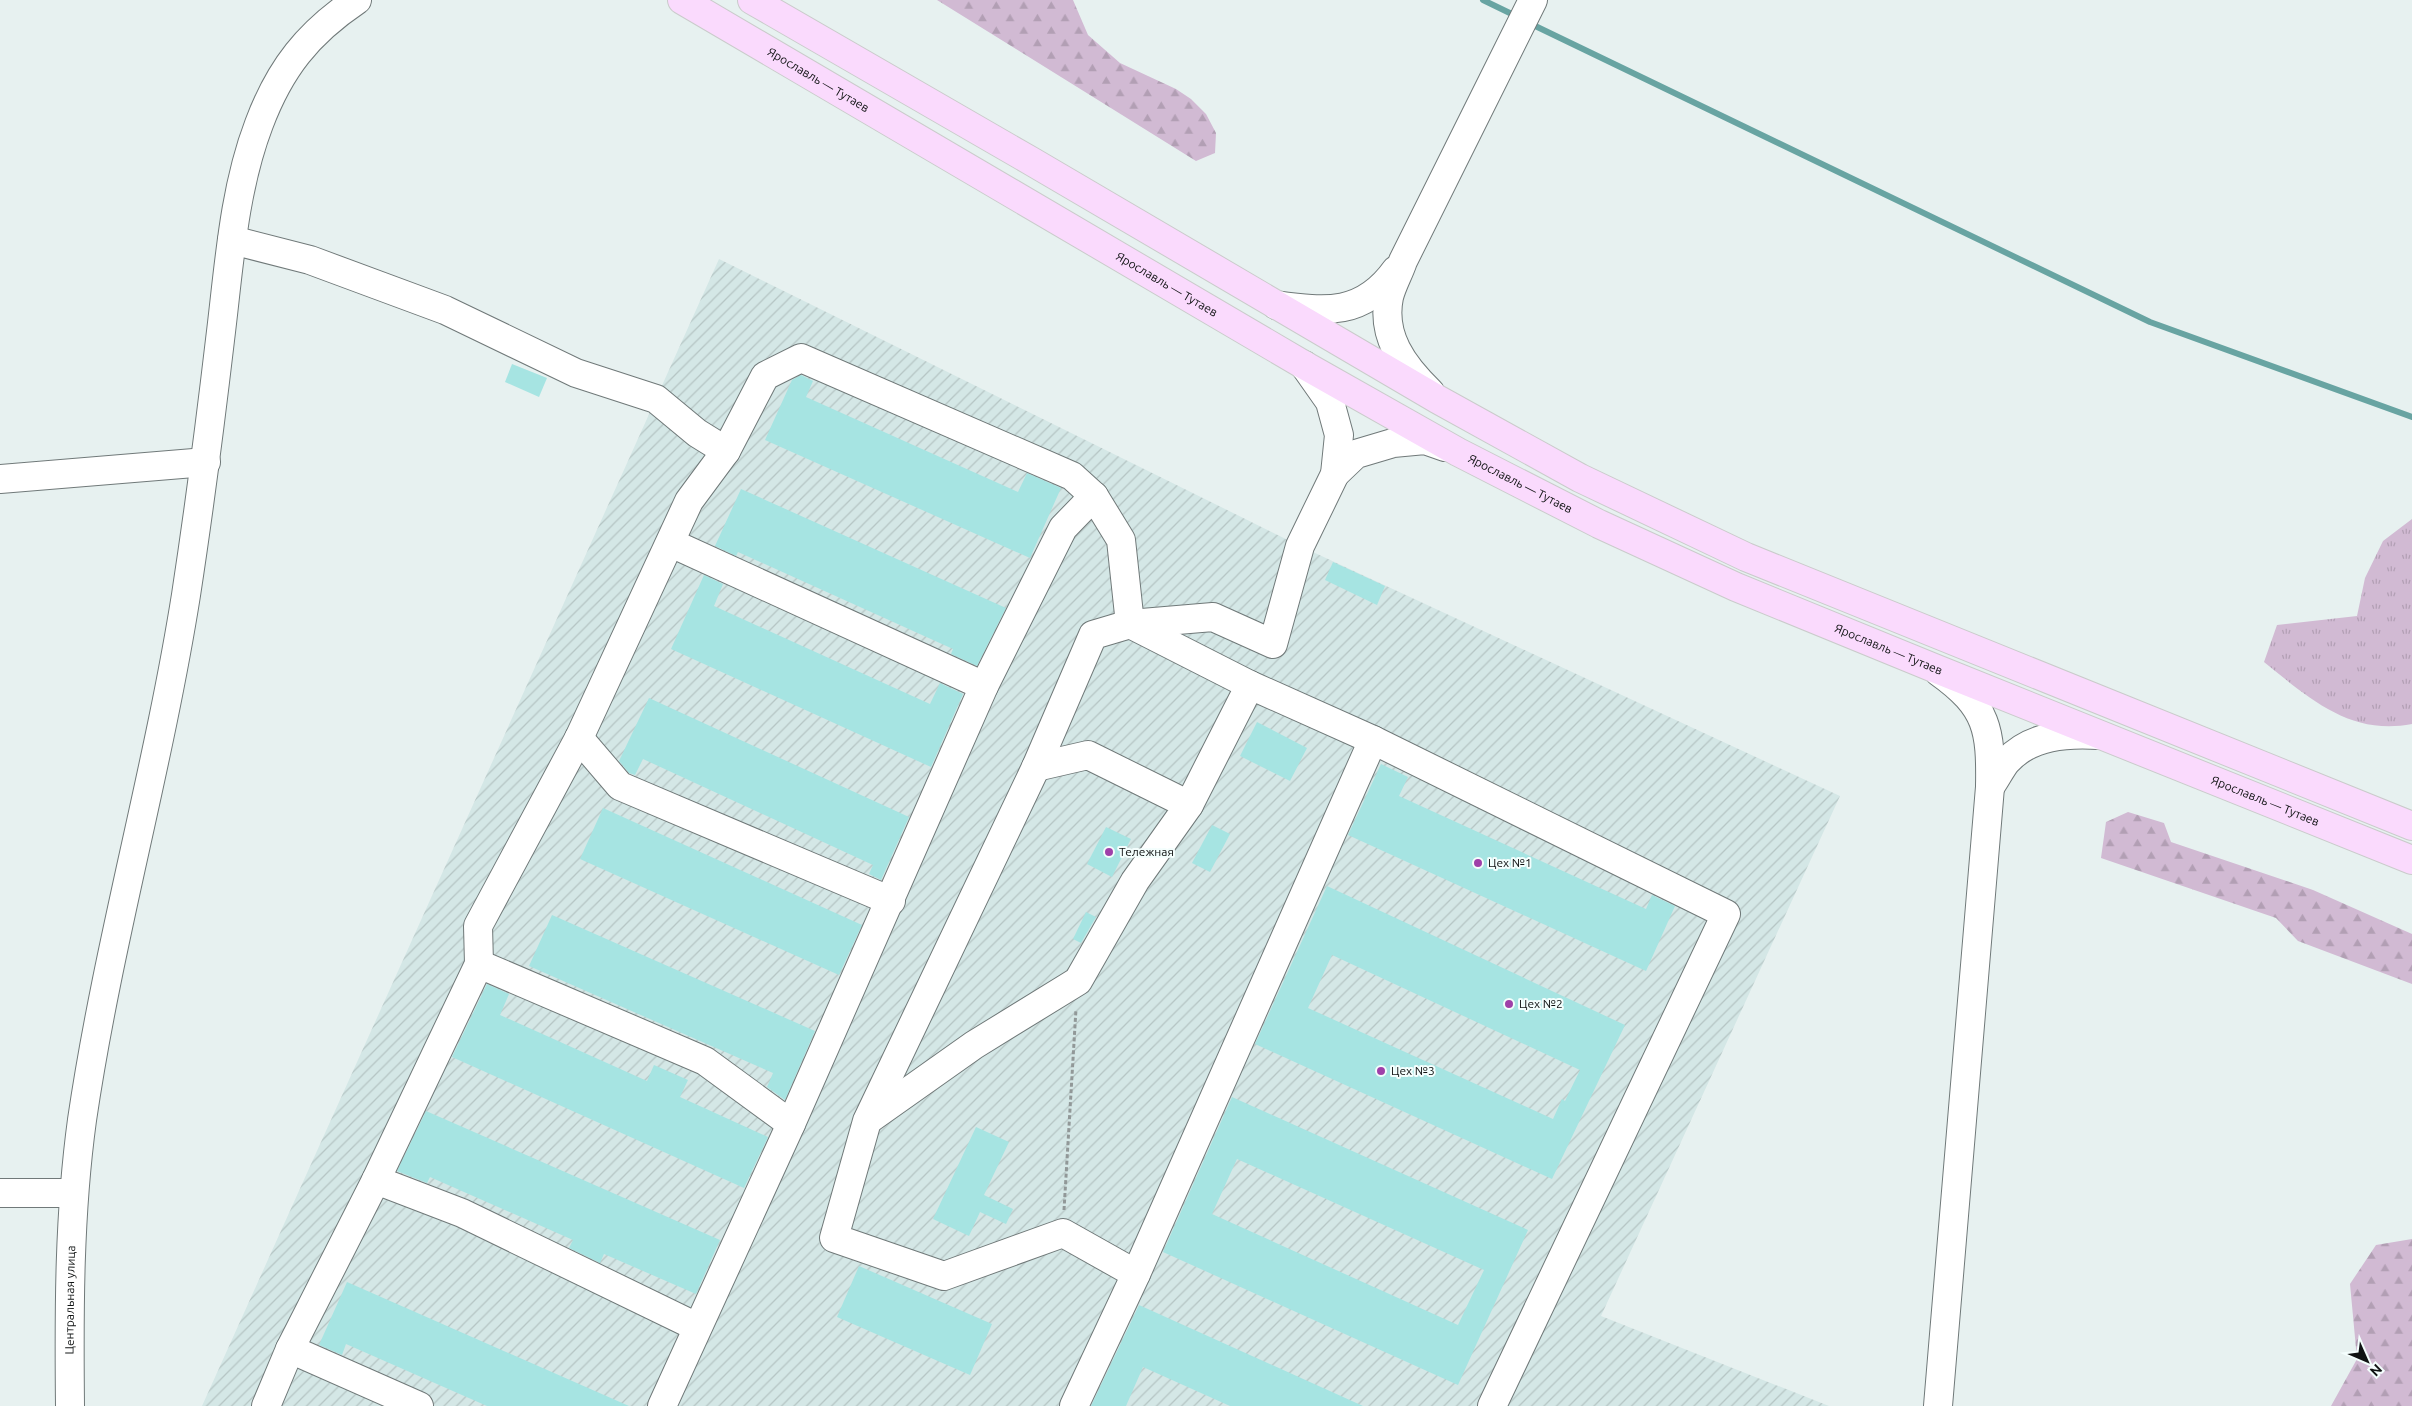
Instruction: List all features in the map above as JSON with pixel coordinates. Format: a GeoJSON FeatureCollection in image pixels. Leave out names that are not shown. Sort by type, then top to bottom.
{"type":"FeatureCollection","features":[{"type":"Feature","properties":{"kind":"main road","name":"Ярославль — Тутаев"},"geometry":{"type":"LineString","coordinates":[[682,0],[1304,365],[1458,452],[1616,532],[1736,587],[2412,860]]}},
{"type":"Feature","properties":{"kind":"main road"},"geometry":{"type":"LineString","coordinates":[[752,0],[1437,400],[1580,478],[1746,557],[2412,826]]}},
{"type":"Feature","properties":{"kind":"street","name":"Центральная улица"},"geometry":{"type":"LineString","coordinates":[[70,1406],[70,1268],[74,1193],[83,1116],[104,990],[178,645],[206,462],[232,240],[244,175],[258,128],[275,84],[301,48],[337,14],[357,0]]}},
{"type":"Feature","properties":{"kind":"street"},"geometry":{"type":"LineString","coordinates":[[1437,400],[1404,363],[1392,343],[1387,318],[1390,296],[1403,261],[1533,0]]}},
{"type":"Feature","properties":{"kind":"street"},"geometry":{"type":"LineString","coordinates":[[232,240],[310,260],[446,310],[576,373],[656,399],[697,433],[726,451]]}},
{"type":"Feature","properties":{"kind":"street"},"geometry":{"type":"LineString","coordinates":[[1276,305],[1317,311],[1342,309],[1368,298],[1388,282],[1403,261]]}},
{"type":"Feature","properties":{"kind":"street"},"geometry":{"type":"LineString","coordinates":[[266,1406],[290,1349],[376,1180],[479,964],[478,926],[579,738],[689,501],[726,451],[765,376],[801,358],[1072,476],[1094,496],[1121,540],[1130,624]]}},
{"type":"Feature","properties":{"kind":"street"},"geometry":{"type":"LineString","coordinates":[[1136,1274],[1063,1233],[944,1276],[834,1238],[867,1121],[1036,767],[1093,635],[1130,624],[1213,617],[1273,644],[1300,546],[1335,474],[1339,435],[1330,402],[1304,365]]}},
{"type":"Feature","properties":{"kind":"street"},"geometry":{"type":"LineString","coordinates":[[1335,474],[1356,454],[1393,443],[1425,440],[1458,452]]}},
{"type":"Feature","properties":{"kind":"street"},"geometry":{"type":"LineString","coordinates":[[0,479],[206,462]]}},
{"type":"Feature","properties":{"kind":"street"},"geometry":{"type":"LineString","coordinates":[[662,1406],[697,1326],[792,1124],[984,686],[1063,528],[1094,496]]}},
{"type":"Feature","properties":{"kind":"street"},"geometry":{"type":"LineString","coordinates":[[671,543],[984,686]]}},
{"type":"Feature","properties":{"kind":"street"},"geometry":{"type":"LineString","coordinates":[[1130,624],[1250,685],[1374,740],[1726,914],[1492,1406]]}},
{"type":"Feature","properties":{"kind":"street"},"geometry":{"type":"LineString","coordinates":[[1934,668],[1957,685],[1973,703],[1986,723],[1991,747],[1990,788],[1938,1406]]}},
{"type":"Feature","properties":{"kind":"street"},"geometry":{"type":"LineString","coordinates":[[867,1121],[974,1044],[1078,981],[1135,881],[1189,806],[1250,685]]}},
{"type":"Feature","properties":{"kind":"street"},"geometry":{"type":"LineString","coordinates":[[1990,788],[2008,760],[2029,744],[2050,737],[2073,733],[2102,736]]}},
{"type":"Feature","properties":{"kind":"street"},"geometry":{"type":"LineString","coordinates":[[579,738],[620,786],[891,901]]}},
{"type":"Feature","properties":{"kind":"street"},"geometry":{"type":"LineString","coordinates":[[1074,1406],[1136,1274],[1374,740]]}},
{"type":"Feature","properties":{"kind":"street"},"geometry":{"type":"LineString","coordinates":[[1036,767],[1088,755],[1189,806]]}},
{"type":"Feature","properties":{"kind":"street"},"geometry":{"type":"LineString","coordinates":[[479,964],[705,1061],[792,1124]]}},
{"type":"Feature","properties":{"kind":"street"},"geometry":{"type":"LineString","coordinates":[[376,1180],[462,1213],[697,1326]]}},
{"type":"Feature","properties":{"kind":"street"},"geometry":{"type":"LineString","coordinates":[[0,1193],[74,1193]]}},
{"type":"Feature","properties":{"kind":"street"},"geometry":{"type":"LineString","coordinates":[[290,1349],[419,1406]]}},
{"type":"Feature","properties":{"kind":"path"},"geometry":{"type":"LineString","coordinates":[[1063,1233],[1078,981]]}},
{"type":"Feature","properties":{"kind":"shaded area"},"geometry":{"type":"Polygon","coordinates":[[[719,259],[1300,546],[1840,796],[1601,1316],[1829,1406],[202,1406],[719,259]]]}},
{"type":"Feature","properties":{"kind":"green space"},"geometry":{"type":"Polygon","coordinates":[[[937,0],[1073,0],[1088,35],[1120,63],[1176,89],[1191,99],[1206,114],[1216,133],[1215,153],[1196,161],[937,0]]]}},
{"type":"Feature","properties":{"kind":"green space"},"geometry":{"type":"Polygon","coordinates":[[[2412,519],[2412,724],[2390,726],[2369,724],[2350,719],[2314,701],[2264,662],[2277,625],[2357,616],[2365,578],[2383,541],[2412,519]]]}},
{"type":"Feature","properties":{"kind":"green space"},"geometry":{"type":"Polygon","coordinates":[[[2128,812],[2164,823],[2171,842],[2313,890],[2412,934],[2412,984],[2298,941],[2276,918],[2101,858],[2106,822],[2128,812]]]}},
{"type":"Feature","properties":{"kind":"green space"},"geometry":{"type":"Polygon","coordinates":[[[2412,1239],[2412,1406],[2331,1406],[2357,1359],[2350,1284],[2376,1245],[2412,1239]]]}},
{"type":"Feature","properties":{"kind":"building"},"geometry":{"type":"Polygon","coordinates":[[[512,364],[547,378],[539,397],[505,382],[512,364]]]}},
{"type":"Feature","properties":{"kind":"building"},"geometry":{"type":"Polygon","coordinates":[[[801,375],[813,381],[806,397],[1018,492],[1027,473],[1061,488],[1030,558],[765,440],[792,380],[801,375]]]}},
{"type":"Feature","properties":{"kind":"building"},"geometry":{"type":"Polygon","coordinates":[[[741,489],[1006,608],[977,666],[951,654],[953,649],[738,552],[736,556],[715,546],[741,489]]]}},
{"type":"Feature","properties":{"kind":"building"},"geometry":{"type":"Polygon","coordinates":[[[1333,562],[1385,586],[1377,605],[1325,580],[1333,562]]]}},
{"type":"Feature","properties":{"kind":"building"},"geometry":{"type":"Polygon","coordinates":[[[704,575],[723,584],[714,606],[930,704],[940,683],[963,694],[931,767],[671,649],[704,575]]]}},
{"type":"Feature","properties":{"kind":"building"},"geometry":{"type":"Polygon","coordinates":[[[649,698],[909,817],[881,880],[869,874],[873,865],[643,759],[635,775],[629,773],[619,761],[649,698]]]}},
{"type":"Feature","properties":{"kind":"building"},"geometry":{"type":"Polygon","coordinates":[[[1257,722],[1307,748],[1290,781],[1240,756],[1257,722]]]}},
{"type":"Feature","properties":{"kind":"building","name":"Цех №1"},"geometry":{"type":"Polygon","coordinates":[[[1381,764],[1408,777],[1399,796],[1646,909],[1652,895],[1675,906],[1646,971],[1348,835],[1381,764]]]}},
{"type":"Feature","properties":{"kind":"building"},"geometry":{"type":"Polygon","coordinates":[[[603,808],[862,925],[839,975],[580,859],[603,808]]]}},
{"type":"Feature","properties":{"kind":"building"},"geometry":{"type":"Polygon","coordinates":[[[1212,825],[1230,834],[1210,872],[1192,863],[1212,825]]]}},
{"type":"Feature","properties":{"kind":"building","name":"Тележная"},"geometry":{"type":"Polygon","coordinates":[[[1106,827],[1131,839],[1112,877],[1087,864],[1106,827]]]}},
{"type":"Feature","properties":{"kind":"building"},"geometry":{"type":"Polygon","coordinates":[[[1327,886],[1625,1025],[1552,1179],[1255,1044],[1327,886]],[[1332,955],[1308,1008],[1553,1119],[1562,1099],[1565,1101],[1580,1070],[1332,955]]]}},
{"type":"Feature","properties":{"kind":"building"},"geometry":{"type":"Polygon","coordinates":[[[1086,912],[1096,917],[1081,943],[1073,939],[1086,912]]]}},
{"type":"Feature","properties":{"kind":"building"},"geometry":{"type":"Polygon","coordinates":[[[552,915],[815,1031],[785,1100],[767,1087],[773,1073],[529,966],[552,915]]]}},
{"type":"Feature","properties":{"kind":"building"},"geometry":{"type":"Polygon","coordinates":[[[487,984],[509,994],[500,1015],[647,1081],[654,1065],[688,1080],[680,1097],[768,1137],[744,1188],[452,1057],[487,984]]]}},
{"type":"Feature","properties":{"kind":"building"},"geometry":{"type":"Polygon","coordinates":[[[1232,1097],[1528,1230],[1458,1385],[1163,1252],[1232,1097]],[[1237,1159],[1212,1214],[1458,1325],[1484,1270],[1237,1159]]]}},
{"type":"Feature","properties":{"kind":"building"},"geometry":{"type":"Polygon","coordinates":[[[426,1111],[720,1240],[696,1294],[604,1254],[600,1263],[569,1248],[573,1240],[430,1177],[427,1183],[397,1171],[426,1111]]]}},
{"type":"Feature","properties":{"kind":"building"},"geometry":{"type":"Polygon","coordinates":[[[976,1127],[1009,1142],[984,1195],[1013,1209],[1006,1224],[980,1212],[969,1236],[933,1219],[976,1127]]]}},
{"type":"Feature","properties":{"kind":"building"},"geometry":{"type":"Polygon","coordinates":[[[859,1266],[992,1324],[970,1375],[837,1317],[859,1266]]]}},
{"type":"Feature","properties":{"kind":"building"},"geometry":{"type":"Polygon","coordinates":[[[347,1282],[629,1406],[487,1406],[346,1344],[342,1355],[319,1345],[347,1282]]]}},
{"type":"Feature","properties":{"kind":"building"},"geometry":{"type":"Polygon","coordinates":[[[1139,1305],[1363,1406],[1230,1406],[1143,1367],[1126,1406],[1091,1406],[1139,1305]]]}},
{"type":"Feature","properties":{"kind":"waterway"},"geometry":{"type":"LineString","coordinates":[[1483,0],[1518,17]]}},
{"type":"Feature","properties":{"kind":"waterway"},"geometry":{"type":"LineString","coordinates":[[1529,23],[2150,322],[2412,417]]}},
{"type":"Feature","properties":{"kind":"place","name":"Тележная"},"geometry":{"type":"Point","coordinates":[1109,852]}},
{"type":"Feature","properties":{"kind":"place","name":"Цех №1"},"geometry":{"type":"Point","coordinates":[1478,863]}},
{"type":"Feature","properties":{"kind":"place","name":"Цех №2"},"geometry":{"type":"Point","coordinates":[1509,1004]}},
{"type":"Feature","properties":{"kind":"place","name":"Цех №3"},"geometry":{"type":"Point","coordinates":[1381,1071]}}]}
